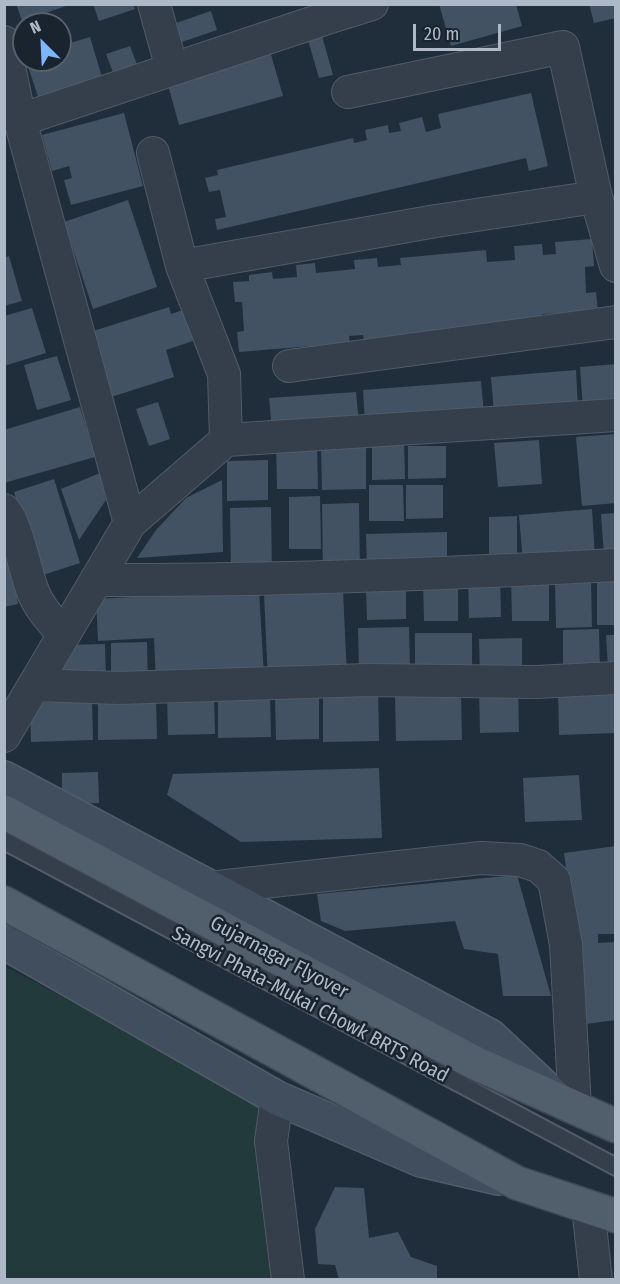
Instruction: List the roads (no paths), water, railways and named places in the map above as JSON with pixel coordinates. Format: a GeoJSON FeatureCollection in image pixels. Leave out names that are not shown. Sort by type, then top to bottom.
{"type":"FeatureCollection","features":[{"type":"Feature","properties":{"kind":"main road","name":"Gujarnagar Flyover"},"geometry":{"type":"LineString","coordinates":[[4,812],[469,1075],[565,1103],[615,1126]]}},
{"type":"Feature","properties":{"kind":"main road"},"geometry":{"type":"LineString","coordinates":[[4,903],[517,1183],[602,1212]]}},
{"type":"Feature","properties":{"kind":"street"},"geometry":{"type":"LineString","coordinates":[[154,4],[172,69]]}},
{"type":"Feature","properties":{"kind":"street"},"geometry":{"type":"LineString","coordinates":[[20,120],[372,4]]}},
{"type":"Feature","properties":{"kind":"street"},"geometry":{"type":"LineString","coordinates":[[4,42],[20,120],[130,523]]}},
{"type":"Feature","properties":{"kind":"street"},"geometry":{"type":"LineString","coordinates":[[348,92],[563,47],[596,197],[615,266]]}},
{"type":"Feature","properties":{"kind":"street"},"geometry":{"type":"LineString","coordinates":[[153,153],[182,266],[224,374],[226,440]]}},
{"type":"Feature","properties":{"kind":"street"},"geometry":{"type":"LineString","coordinates":[[182,266],[436,221],[596,197]]}},
{"type":"Feature","properties":{"kind":"street"},"geometry":{"type":"LineString","coordinates":[[289,366],[615,322]]}},
{"type":"Feature","properties":{"kind":"street"},"geometry":{"type":"LineString","coordinates":[[4,736],[130,523],[226,440],[615,415]]}},
{"type":"Feature","properties":{"kind":"street"},"geometry":{"type":"LineString","coordinates":[[4,510],[12,525],[32,591],[42,608],[64,635]]}},
{"type":"Feature","properties":{"kind":"street"},"geometry":{"type":"LineString","coordinates":[[96,580],[368,576],[615,565]]}},
{"type":"Feature","properties":{"kind":"street"},"geometry":{"type":"LineString","coordinates":[[34,685],[119,688],[368,680],[536,682],[615,678]]}},
{"type":"Feature","properties":{"kind":"street"},"geometry":{"type":"LineString","coordinates":[[4,778],[490,1036],[565,1103]]}},
{"type":"Feature","properties":{"kind":"street"},"geometry":{"type":"LineString","coordinates":[[209,888],[481,858],[520,860],[538,866],[554,880],[566,945],[565,1103]]}},
{"type":"Feature","properties":{"kind":"street"},"geometry":{"type":"LineString","coordinates":[[4,942],[277,1098],[421,1160],[517,1183]]}},
{"type":"Feature","properties":{"kind":"street"},"geometry":{"type":"LineString","coordinates":[[277,1098],[271,1141],[288,1280]]}},
{"type":"Feature","properties":{"kind":"street"},"geometry":{"type":"LineString","coordinates":[[596,1280],[602,1212]]}},
{"type":"Feature","properties":{"kind":"lane","name":"Sangvi Phata-Mukai Chowk BRTS Road"},"geometry":{"type":"LineString","coordinates":[[4,841],[469,1075],[615,1167]]}}]}
